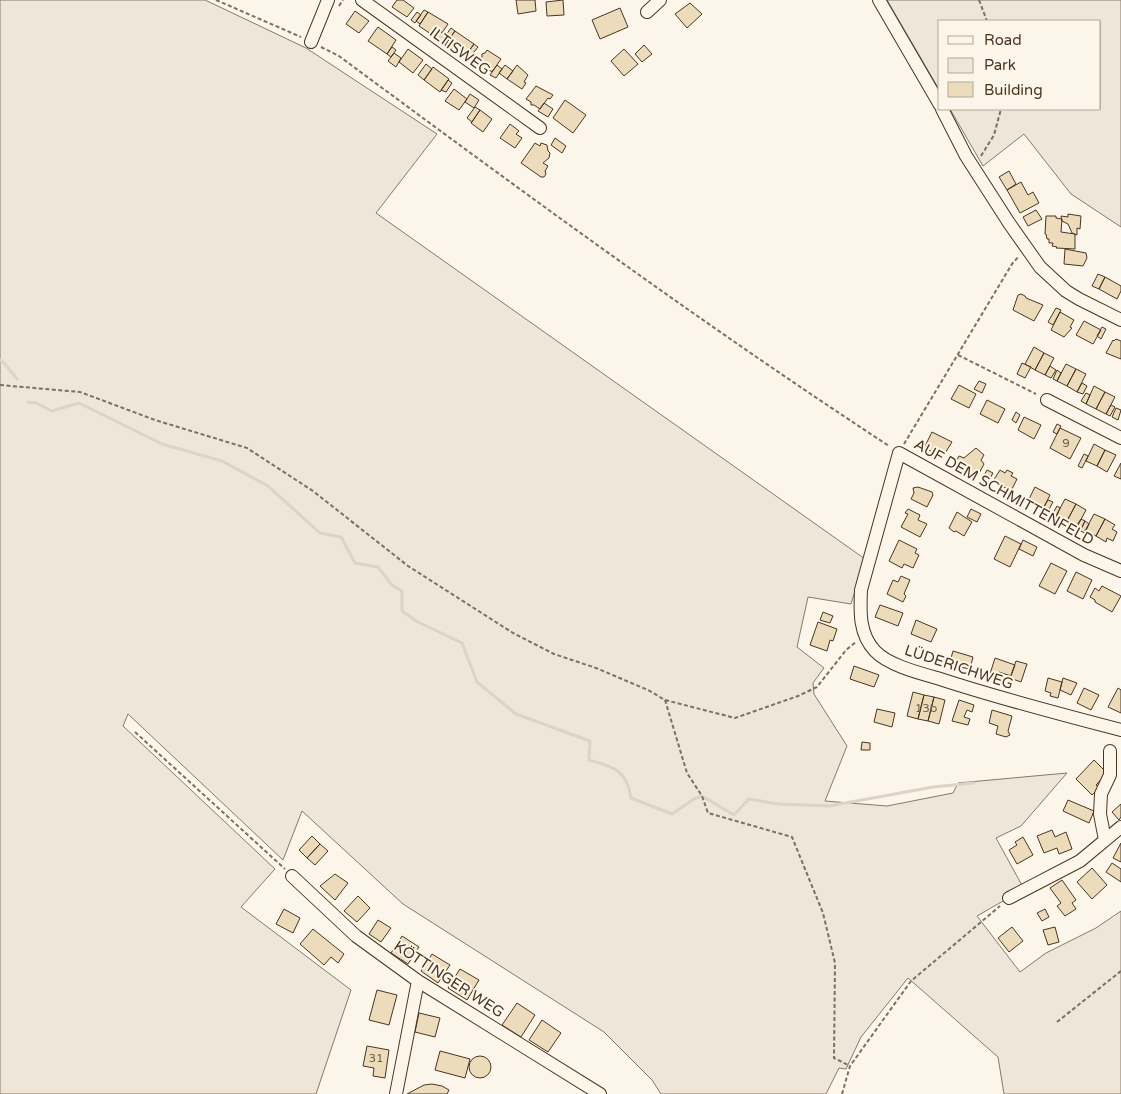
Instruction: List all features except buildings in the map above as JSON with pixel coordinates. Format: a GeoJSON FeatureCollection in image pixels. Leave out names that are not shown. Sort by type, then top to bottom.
{"type":"FeatureCollection","features":[{"type":"Feature","properties":{"kind":"street"},"geometry":{"type":"LineString","coordinates":[[311,42],[328,0]]}},
{"type":"Feature","properties":{"kind":"street","name":"ILTISWEG"},"geometry":{"type":"LineString","coordinates":[[362,0],[540,128]]}},
{"type":"Feature","properties":{"kind":"street"},"geometry":{"type":"LineString","coordinates":[[647,12],[660,0]]}},
{"type":"Feature","properties":{"kind":"street"},"geometry":{"type":"LineString","coordinates":[[879,0],[938,102]]}},
{"type":"Feature","properties":{"kind":"street"},"geometry":{"type":"LineString","coordinates":[[943,110],[971,163],[1026,249],[1044,272],[1066,291],[1121,320]]}},
{"type":"Feature","properties":{"kind":"street"},"geometry":{"type":"LineString","coordinates":[[1047,400],[1121,438]]}},
{"type":"Feature","properties":{"kind":"street"},"geometry":{"type":"LineString","coordinates":[[863,635],[860,612],[861,590],[899,453]]}},
{"type":"Feature","properties":{"kind":"street","name":"AUF DEM SCHMITTENFELD"},"geometry":{"type":"LineString","coordinates":[[899,453],[1075,550],[1121,570]]}},
{"type":"Feature","properties":{"kind":"street","name":"LÜDERICHWEG"},"geometry":{"type":"LineString","coordinates":[[863,635],[876,652],[898,666],[994,697],[1121,730]]}},
{"type":"Feature","properties":{"kind":"street"},"geometry":{"type":"LineString","coordinates":[[1105,840],[1100,814],[1101,794],[1110,775],[1110,751]]}},
{"type":"Feature","properties":{"kind":"street"},"geometry":{"type":"LineString","coordinates":[[1009,898],[1080,861],[1121,827]]}},
{"type":"Feature","properties":{"kind":"street","name":"KÖTTINGER WEG"},"geometry":{"type":"LineString","coordinates":[[292,876],[356,936],[418,981],[600,1094]]}},
{"type":"Feature","properties":{"kind":"street"},"geometry":{"type":"LineString","coordinates":[[396,1094],[418,981]]}},
{"type":"Feature","properties":{"kind":"path"},"geometry":{"type":"LineString","coordinates":[[216,0],[339,56],[536,202],[779,373],[899,453],[1012,264],[1026,249]]}},
{"type":"Feature","properties":{"kind":"path"},"geometry":{"type":"LineString","coordinates":[[979,0],[986,20]]}},
{"type":"Feature","properties":{"kind":"path"},"geometry":{"type":"LineString","coordinates":[[971,163],[980,157],[994,135],[1001,110]]}},
{"type":"Feature","properties":{"kind":"path"},"geometry":{"type":"LineString","coordinates":[[958,355],[1047,400]]}},
{"type":"Feature","properties":{"kind":"path"},"geometry":{"type":"LineString","coordinates":[[0,385],[80,392],[155,420],[248,448],[313,491],[408,566],[513,632],[554,654],[596,668],[648,690],[665,700],[735,718],[798,696],[817,687],[846,650],[863,635]]}},
{"type":"Feature","properties":{"kind":"path"},"geometry":{"type":"LineString","coordinates":[[665,700],[688,773],[702,796],[708,813],[792,837],[823,913],[835,963],[834,1058],[850,1066]]}},
{"type":"Feature","properties":{"kind":"path"},"geometry":{"type":"LineString","coordinates":[[135,732],[292,876]]}},
{"type":"Feature","properties":{"kind":"path"},"geometry":{"type":"LineString","coordinates":[[842,1094],[850,1066],[911,982],[1009,898]]}},
{"type":"Feature","properties":{"kind":"path"},"geometry":{"type":"LineString","coordinates":[[1057,1022],[1121,971]]}},
{"type":"Feature","properties":{"kind":"green space"},"geometry":{"type":"Polygon","coordinates":[[[0,0],[205,0],[306,48],[437,134],[376,213],[865,559],[851,604],[808,597],[797,647],[824,668],[813,683],[814,694],[847,746],[825,801],[887,806],[953,793],[958,783],[1067,773],[1021,826],[996,838],[1024,889],[977,916],[1020,972],[1046,953],[1096,928],[1121,911],[1121,1094],[1004,1094],[998,1057],[908,978],[861,1037],[846,1069],[839,1068],[826,1094],[661,1094],[652,1080],[604,1032],[403,904],[302,811],[283,860],[128,714],[123,726],[275,869],[241,907],[351,990],[316,1094],[0,1094],[0,0]]]}},
{"type":"Feature","properties":{"kind":"green space"},"geometry":{"type":"Polygon","coordinates":[[[887,0],[1121,0],[1121,227],[1071,194],[1024,134],[983,166],[951,110],[1101,110],[1101,20],[938,20],[938,88],[887,0]]]}},
{"type":"Feature","properties":{"kind":"waterway"},"geometry":{"type":"LineString","coordinates":[[0,360],[17,379]]}},
{"type":"Feature","properties":{"kind":"waterway"},"geometry":{"type":"LineString","coordinates":[[28,402],[36,403],[52,411],[79,403],[162,444],[222,461],[268,486],[320,533],[341,537],[355,563],[378,567],[392,585],[402,591],[402,611],[416,621],[462,643],[477,682],[516,714],[590,741],[589,760],[618,771],[626,781],[631,798],[672,814],[694,799],[702,796],[734,815],[749,799],[778,804],[829,806],[933,787],[974,783]]}}]}
